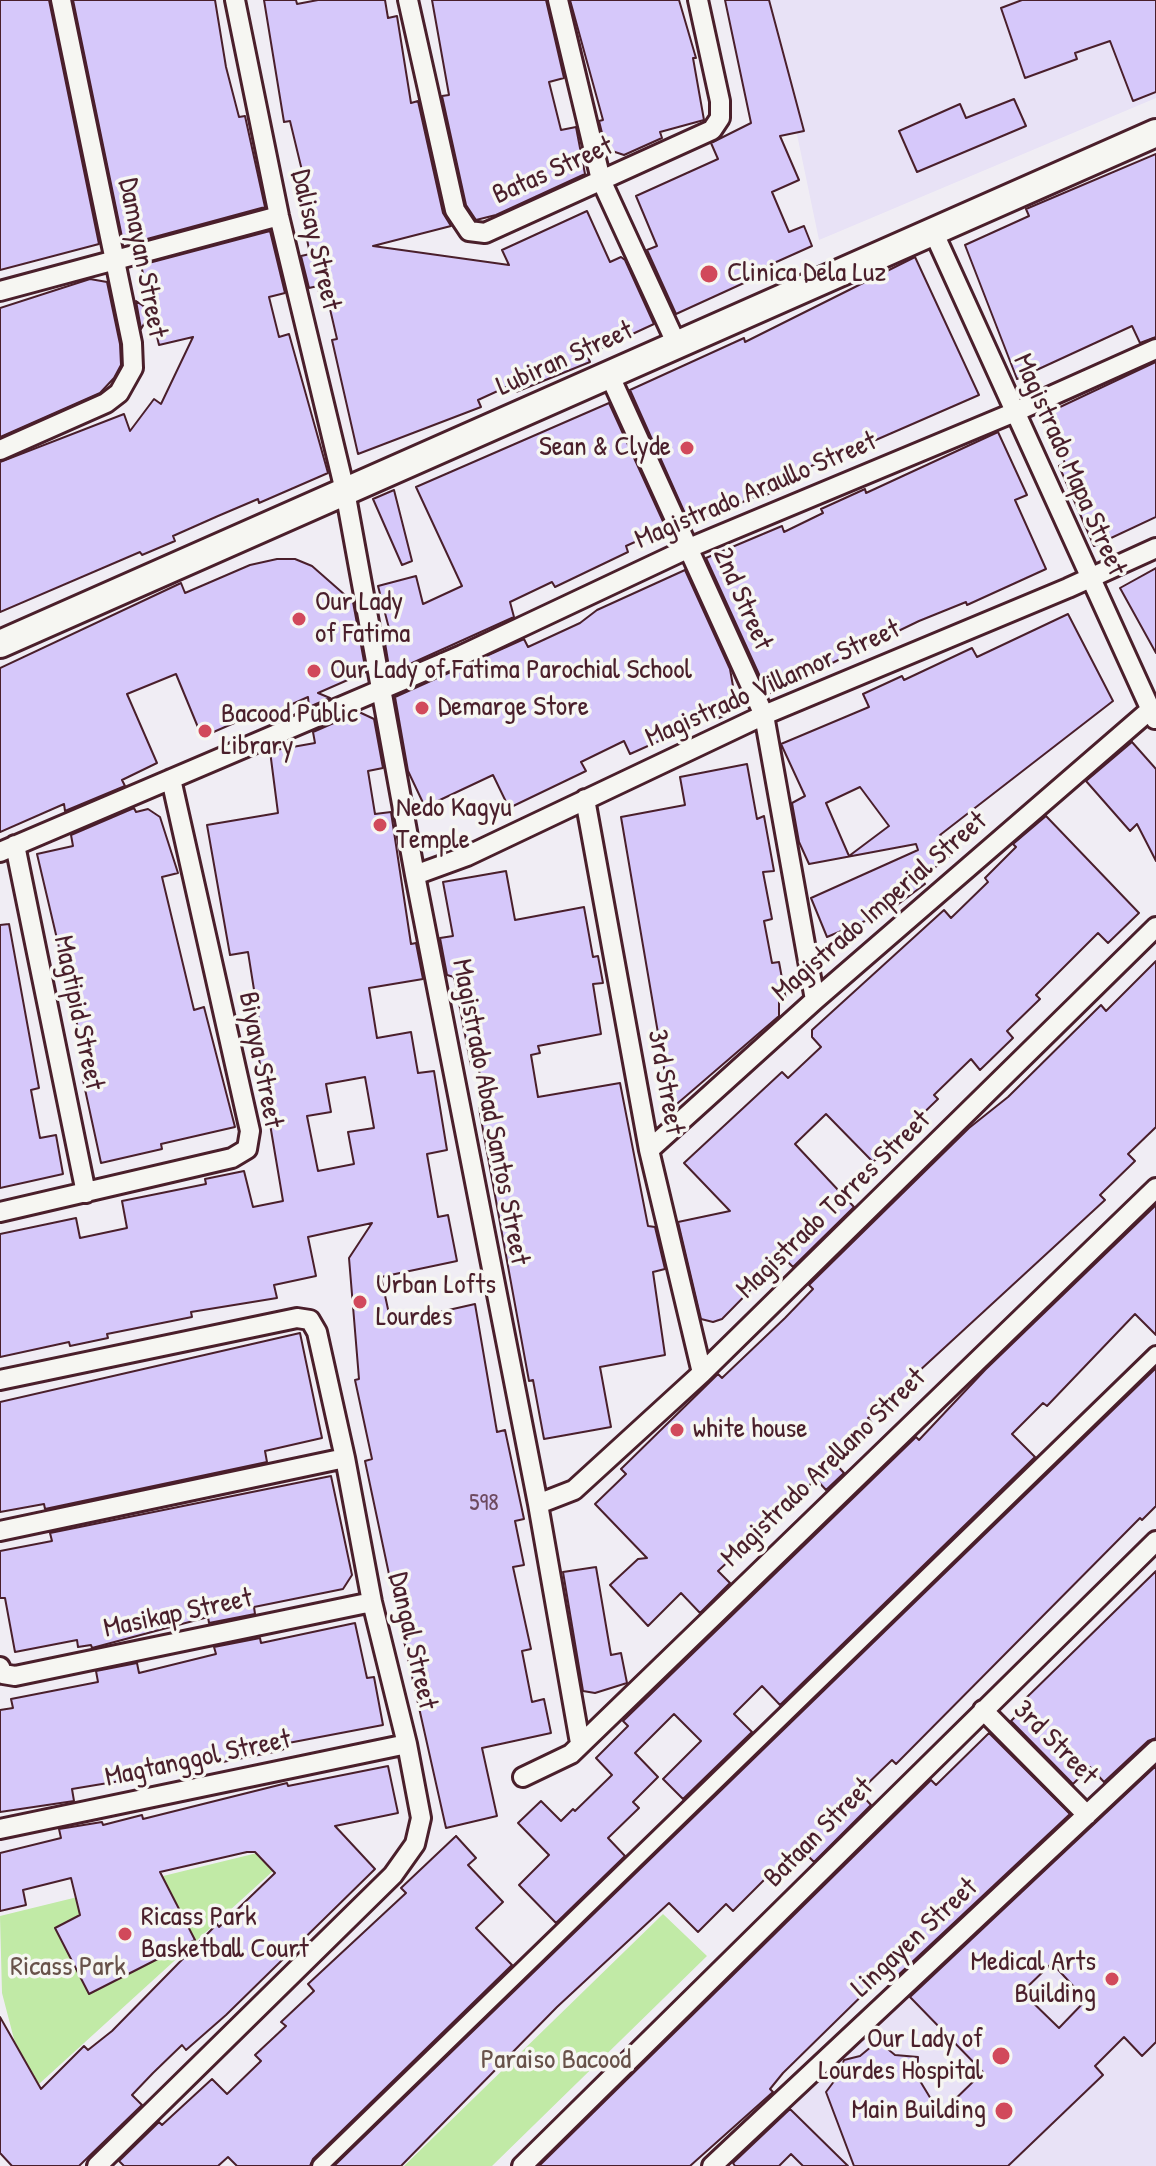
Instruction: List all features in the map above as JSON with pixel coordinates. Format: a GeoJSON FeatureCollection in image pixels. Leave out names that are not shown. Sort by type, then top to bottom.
{"type":"FeatureCollection","features":[{"type":"Feature","properties":{"kind":"main road","name":"Lubiran Street"},"geometry":{"type":"LineString","coordinates":[[0,644],[1156,133]]}},
{"type":"Feature","properties":{"kind":"street","name":"Damayan Street"},"geometry":{"type":"LineString","coordinates":[[0,450],[106,403],[128,381],[133,368],[132,343],[61,0]]}},
{"type":"Feature","properties":{"kind":"street","name":"Dalisay Street"},"geometry":{"type":"LineString","coordinates":[[235,0],[279,216],[345,491]]}},
{"type":"Feature","properties":{"kind":"street","name":"Batas Street"},"geometry":{"type":"LineString","coordinates":[[408,0],[455,210],[469,231],[485,233],[712,130],[720,118],[720,101],[698,0]]}},
{"type":"Feature","properties":{"kind":"street"},"geometry":{"type":"LineString","coordinates":[[558,0],[601,180],[677,345]]}},
{"type":"Feature","properties":{"kind":"street"},"geometry":{"type":"LineString","coordinates":[[0,291],[279,216]]}},
{"type":"Feature","properties":{"kind":"street","name":"Magistrado Mapa Street"},"geometry":{"type":"LineString","coordinates":[[933,231],[1153,716]]}},
{"type":"Feature","properties":{"kind":"street","name":"Magistrado Araullo Street"},"geometry":{"type":"LineString","coordinates":[[381,689],[689,548],[1015,412],[1156,349]]}},
{"type":"Feature","properties":{"kind":"street","name":"2nd Street"},"geometry":{"type":"LineString","coordinates":[[609,374],[764,715],[815,1000]]}},
{"type":"Feature","properties":{"kind":"street","name":"Magistrado Abad Santos Street"},"geometry":{"type":"LineString","coordinates":[[345,491],[415,875],[538,1504],[580,1743]]}},
{"type":"Feature","properties":{"kind":"street","name":"Magistrado Villamor Street"},"geometry":{"type":"LineString","coordinates":[[415,875],[467,856],[764,715],[1156,548]]}},
{"type":"Feature","properties":{"kind":"street"},"geometry":{"type":"LineString","coordinates":[[8,848],[381,689]]}},
{"type":"Feature","properties":{"kind":"street","name":"Magistrado Imperial Street"},"geometry":{"type":"LineString","coordinates":[[649,1150],[815,1000],[1153,716]]}},
{"type":"Feature","properties":{"kind":"street","name":"Biyaya Street"},"geometry":{"type":"LineString","coordinates":[[0,1212],[232,1158],[247,1149],[250,1131],[171,779]]}},
{"type":"Feature","properties":{"kind":"street","name":"3rd Street"},"geometry":{"type":"LineString","coordinates":[[585,799],[649,1150],[702,1373]]}},
{"type":"Feature","properties":{"kind":"street","name":"Magtipid Street"},"geometry":{"type":"LineString","coordinates":[[8,848],[86,1193]]}},
{"type":"Feature","properties":{"kind":"street","name":"Magistrado Torres Street"},"geometry":{"type":"LineString","coordinates":[[538,1504],[574,1490],[702,1373],[1156,927]]}},
{"type":"Feature","properties":{"kind":"street","name":"Magistrado Arellano Street"},"geometry":{"type":"LineString","coordinates":[[523,1777],[559,1763],[1156,1188]]}},
{"type":"Feature","properties":{"kind":"street","name":"Dangal Street"},"geometry":{"type":"LineString","coordinates":[[0,1380],[297,1318],[310,1320],[317,1332],[372,1602],[407,1744],[421,1818],[415,1844],[393,1875],[97,2166]]}},
{"type":"Feature","properties":{"kind":"street"},"geometry":{"type":"LineString","coordinates":[[320,2166],[1156,1354]]}},
{"type":"Feature","properties":{"kind":"street"},"geometry":{"type":"LineString","coordinates":[[0,1531],[345,1458]]}},
{"type":"Feature","properties":{"kind":"street","name":"Bataan Street"},"geometry":{"type":"LineString","coordinates":[[522,2166],[1156,1541]]}},
{"type":"Feature","properties":{"kind":"street","name":"Masikap Street"},"geometry":{"type":"LineString","coordinates":[[0,1667],[3,1674],[15,1676],[372,1602]]}},
{"type":"Feature","properties":{"kind":"street","name":"3rd Street"},"geometry":{"type":"LineString","coordinates":[[983,1710],[1087,1815]]}},
{"type":"Feature","properties":{"kind":"street","name":"Magtanggol Street"},"geometry":{"type":"LineString","coordinates":[[0,1829],[407,1744]]}},
{"type":"Feature","properties":{"kind":"street","name":"Lingayen Street"},"geometry":{"type":"LineString","coordinates":[[712,2166],[1156,1750]]}},
{"type":"Feature","properties":{"kind":"shaded area"},"geometry":{"type":"Polygon","coordinates":[[[769,0],[1156,0],[1156,98],[819,240],[769,0]]]}},
{"type":"Feature","properties":{"kind":"shaded area","name":"Our Lady of Lourdes Hospital"},"geometry":{"type":"Polygon","coordinates":[[[1156,1852],[1156,2166],[730,2166],[1012,1898],[1059,1946],[1156,1852]]]}},
{"type":"Feature","properties":{"kind":"green space","name":"Ricass Park"},"geometry":{"type":"Polygon","coordinates":[[[306,1841],[39,2084],[15,2043],[2,1993],[0,1916],[306,1841]]]}},
{"type":"Feature","properties":{"kind":"green space","name":"Paraiso Bacood"},"geometry":{"type":"Polygon","coordinates":[[[663,1914],[707,1956],[492,2166],[404,2166],[663,1914]]]}},
{"type":"Feature","properties":{"kind":"building"},"geometry":{"type":"Polygon","coordinates":[[[0,0],[49,0],[99,244],[0,270],[0,0]]]}},
{"type":"Feature","properties":{"kind":"building"},"geometry":{"type":"Polygon","coordinates":[[[73,0],[215,0],[226,67],[239,117],[245,116],[265,207],[136,242],[134,234],[122,237],[73,0]]]}},
{"type":"Feature","properties":{"kind":"building"},"geometry":{"type":"Polygon","coordinates":[[[264,0],[296,0],[297,4],[318,0],[385,0],[388,18],[397,16],[411,103],[418,101],[443,213],[451,226],[373,246],[509,265],[502,250],[587,211],[610,262],[621,257],[625,260],[654,324],[587,355],[590,362],[516,392],[513,384],[478,400],[481,407],[358,454],[332,340],[337,339],[327,296],[320,298],[318,286],[309,288],[301,256],[310,254],[302,215],[312,212],[290,121],[284,122],[264,0]]]}},
{"type":"Feature","properties":{"kind":"building"},"geometry":{"type":"Polygon","coordinates":[[[432,0],[546,0],[564,78],[549,82],[561,130],[576,127],[585,174],[496,215],[476,220],[466,205],[442,96],[449,95],[432,0]]]}},
{"type":"Feature","properties":{"kind":"building"},"geometry":{"type":"Polygon","coordinates":[[[570,0],[679,0],[696,58],[693,58],[704,120],[660,132],[662,138],[624,155],[606,149],[599,121],[603,120],[570,0]]]}},
{"type":"Feature","properties":{"kind":"building"},"geometry":{"type":"Polygon","coordinates":[[[725,0],[769,0],[804,131],[780,136],[799,180],[772,192],[789,232],[804,226],[812,246],[754,272],[757,277],[676,314],[647,250],[657,246],[636,196],[718,159],[711,143],[751,123],[725,0]]]}},
{"type":"Feature","properties":{"kind":"building"},"geometry":{"type":"Polygon","coordinates":[[[1022,0],[1156,0],[1156,92],[1133,101],[1110,41],[1075,53],[1077,59],[1025,78],[1001,8],[1022,0]]]}},
{"type":"Feature","properties":{"kind":"building"},"geometry":{"type":"Polygon","coordinates":[[[1014,99],[1026,126],[917,172],[899,131],[960,104],[966,118],[1014,99]]]}},
{"type":"Feature","properties":{"kind":"building"},"geometry":{"type":"Polygon","coordinates":[[[1156,154],[1156,337],[1140,343],[1132,326],[1017,379],[965,245],[1029,216],[1026,209],[1156,154]]]}},
{"type":"Feature","properties":{"kind":"building"},"geometry":{"type":"Polygon","coordinates":[[[270,231],[285,293],[269,297],[279,337],[289,334],[328,473],[259,503],[258,499],[173,536],[175,541],[142,555],[140,552],[0,612],[0,462],[124,414],[130,431],[154,399],[161,404],[193,337],[159,345],[151,312],[141,329],[136,301],[152,312],[141,265],[270,231]]]}},
{"type":"Feature","properties":{"kind":"building"},"geometry":{"type":"Polygon","coordinates":[[[915,257],[979,395],[862,446],[861,442],[803,470],[806,476],[766,495],[764,493],[695,522],[692,516],[687,518],[630,390],[744,338],[745,342],[915,257]]]}},
{"type":"Feature","properties":{"kind":"building"},"geometry":{"type":"Polygon","coordinates":[[[90,279],[107,282],[120,344],[121,365],[114,378],[100,393],[0,437],[0,308],[90,279]]]}},
{"type":"Feature","properties":{"kind":"building"},"geometry":{"type":"Polygon","coordinates":[[[1156,362],[1156,517],[1094,546],[1059,466],[1065,463],[1043,415],[1156,362]]]}},
{"type":"Feature","properties":{"kind":"building"},"geometry":{"type":"Polygon","coordinates":[[[609,403],[666,528],[626,546],[628,552],[555,587],[552,582],[510,602],[514,617],[390,673],[383,631],[392,640],[378,586],[416,576],[423,604],[462,586],[416,487],[609,403]]]}},
{"type":"Feature","properties":{"kind":"building"},"geometry":{"type":"Polygon","coordinates":[[[998,432],[1027,495],[1015,500],[1046,569],[967,605],[966,602],[919,621],[768,694],[706,558],[782,526],[784,532],[823,513],[821,509],[865,489],[866,493],[998,432]]]}},
{"type":"Feature","properties":{"kind":"building"},"geometry":{"type":"Polygon","coordinates":[[[394,490],[412,561],[402,565],[373,499],[394,490]]]}},
{"type":"Feature","properties":{"kind":"building"},"geometry":{"type":"Polygon","coordinates":[[[295,559],[312,566],[353,602],[366,672],[318,693],[330,698],[309,707],[308,697],[263,717],[255,714],[202,737],[176,674],[127,694],[157,763],[122,780],[125,786],[65,811],[64,804],[0,832],[0,668],[181,583],[185,593],[250,565],[295,559]]]}},
{"type":"Feature","properties":{"kind":"building"},"geometry":{"type":"Polygon","coordinates":[[[1156,568],[1156,653],[1120,588],[1156,568]]]}},
{"type":"Feature","properties":{"kind":"building"},"geometry":{"type":"Polygon","coordinates":[[[685,570],[730,669],[737,709],[630,754],[624,741],[581,762],[586,771],[509,808],[493,775],[425,807],[408,771],[395,697],[524,639],[528,647],[580,623],[597,610],[685,570]]]}},
{"type":"Feature","properties":{"kind":"building"},"geometry":{"type":"Polygon","coordinates":[[[1068,614],[1113,701],[940,835],[953,854],[921,878],[925,884],[889,911],[827,937],[811,898],[918,850],[916,844],[809,864],[799,842],[792,803],[805,796],[781,744],[869,707],[863,694],[902,676],[904,680],[972,648],[977,657],[1068,614]],[[860,787],[826,803],[849,856],[889,826],[860,787]]]}},
{"type":"Feature","properties":{"kind":"building"},"geometry":{"type":"Polygon","coordinates":[[[359,712],[374,719],[383,768],[368,771],[375,814],[391,812],[411,944],[416,943],[423,979],[369,988],[377,1038],[411,1032],[418,1073],[434,1071],[447,1150],[427,1154],[438,1217],[448,1215],[457,1261],[381,1277],[391,1323],[475,1304],[497,1432],[505,1430],[524,1519],[515,1521],[524,1565],[513,1567],[531,1649],[522,1651],[532,1702],[544,1699],[551,1733],[482,1748],[497,1816],[446,1828],[398,1614],[406,1613],[399,1577],[390,1579],[365,1461],[372,1459],[355,1380],[359,1379],[349,1258],[372,1223],[308,1237],[316,1276],[274,1285],[277,1298],[191,1312],[192,1317],[107,1334],[108,1338],[70,1346],[69,1342],[0,1357],[0,1234],[76,1218],[80,1238],[127,1228],[122,1201],[206,1184],[205,1179],[244,1171],[253,1207],[283,1201],[256,1041],[262,1040],[248,952],[230,955],[207,825],[278,813],[270,751],[315,743],[313,732],[359,712]],[[365,1077],[326,1084],[331,1112],[307,1116],[318,1171],[354,1164],[348,1132],[374,1128],[365,1077]]]}},
{"type":"Feature","properties":{"kind":"building"},"geometry":{"type":"Polygon","coordinates":[[[1132,742],[1156,769],[1156,861],[1137,824],[1130,831],[1086,781],[1132,742]]]}},
{"type":"Feature","properties":{"kind":"building"},"geometry":{"type":"Polygon","coordinates":[[[747,764],[757,819],[764,816],[774,871],[763,872],[772,919],[764,921],[772,963],[779,962],[786,1000],[779,1002],[779,1016],[671,1109],[621,817],[685,805],[680,777],[747,764]]]}},
{"type":"Feature","properties":{"kind":"building"},"geometry":{"type":"Polygon","coordinates":[[[134,808],[136,812],[148,809],[160,817],[178,873],[162,877],[194,1010],[204,1007],[235,1127],[161,1144],[162,1149],[101,1163],[83,1080],[90,1079],[37,854],[73,846],[71,835],[134,808]]]}},
{"type":"Feature","properties":{"kind":"building"},"geometry":{"type":"Polygon","coordinates":[[[1046,816],[1139,913],[1108,943],[1098,933],[1036,995],[1040,999],[1007,1031],[1013,1038],[980,1070],[971,1059],[934,1095],[938,1099],[873,1162],[826,1114],[795,1144],[854,1207],[793,1267],[783,1257],[722,1319],[713,1322],[701,1319],[678,1222],[730,1211],[684,1163],[782,1072],[788,1078],[821,1047],[812,1037],[812,1030],[944,910],[951,918],[988,882],[985,878],[1016,847],[1013,844],[1046,816]]]}},
{"type":"Feature","properties":{"kind":"building"},"geometry":{"type":"Polygon","coordinates":[[[506,871],[515,920],[584,907],[593,957],[598,956],[603,983],[593,984],[601,1034],[538,1046],[540,1053],[531,1055],[538,1097],[620,1083],[648,1226],[655,1227],[665,1269],[653,1272],[665,1355],[600,1367],[611,1427],[544,1439],[533,1380],[529,1381],[479,1108],[486,1107],[478,1065],[471,1066],[454,977],[447,975],[440,938],[453,936],[443,882],[506,871]]]}},
{"type":"Feature","properties":{"kind":"building"},"geometry":{"type":"Polygon","coordinates":[[[9,924],[39,1088],[31,1090],[40,1138],[56,1135],[63,1174],[0,1188],[0,925],[9,924]]]}},
{"type":"Feature","properties":{"kind":"building"},"geometry":{"type":"Polygon","coordinates":[[[1156,961],[1156,1127],[1128,1154],[1135,1161],[1100,1195],[1105,1200],[868,1418],[872,1423],[833,1461],[844,1473],[826,1490],[816,1479],[718,1571],[730,1583],[700,1613],[681,1593],[648,1626],[610,1585],[638,1559],[647,1558],[595,1504],[626,1474],[621,1469],[718,1374],[722,1378],[785,1318],[813,1289],[809,1285],[969,1128],[1008,1097],[1101,1005],[1106,1011],[1156,961]]]}},
{"type":"Feature","properties":{"kind":"building"},"geometry":{"type":"Polygon","coordinates":[[[1156,1205],[1156,1335],[1135,1314],[1047,1406],[1043,1403],[1012,1434],[1035,1457],[780,1705],[762,1686],[734,1714],[752,1732],[683,1799],[663,1779],[701,1741],[674,1714],[635,1753],[658,1777],[633,1802],[639,1808],[608,1838],[625,1856],[556,1923],[519,1885],[549,1855],[518,1823],[541,1801],[561,1821],[573,1809],[575,1811],[612,1775],[596,1758],[628,1726],[623,1721],[916,1437],[919,1440],[985,1370],[1156,1205]]]}},
{"type":"Feature","properties":{"kind":"building"},"geometry":{"type":"Polygon","coordinates":[[[300,1333],[322,1438],[265,1451],[267,1462],[45,1509],[44,1504],[0,1512],[0,1402],[300,1333]]]}},
{"type":"Feature","properties":{"kind":"building"},"geometry":{"type":"Polygon","coordinates":[[[1156,1368],[1156,1506],[1142,1520],[1140,1518],[896,1764],[892,1760],[859,1792],[871,1805],[814,1862],[798,1846],[733,1911],[726,1904],[698,1932],[669,1903],[557,2007],[401,2166],[334,2166],[1156,1368]]]}},
{"type":"Feature","properties":{"kind":"building"},"geometry":{"type":"Polygon","coordinates":[[[331,1476],[352,1575],[343,1589],[254,1607],[255,1614],[209,1623],[208,1617],[92,1648],[91,1645],[78,1647],[77,1640],[15,1652],[5,1598],[0,1598],[0,1551],[52,1541],[50,1533],[331,1476]]]}},
{"type":"Feature","properties":{"kind":"building"},"geometry":{"type":"Polygon","coordinates":[[[596,1567],[611,1655],[621,1653],[627,1683],[595,1693],[583,1691],[563,1572],[596,1567]]]}},
{"type":"Feature","properties":{"kind":"building"},"geometry":{"type":"Polygon","coordinates":[[[1156,1571],[1156,1738],[1148,1741],[1104,1782],[1090,1767],[1073,1784],[1011,1721],[1026,1706],[1022,1702],[1156,1571]]]}},
{"type":"Feature","properties":{"kind":"building"},"geometry":{"type":"Polygon","coordinates":[[[355,1623],[367,1678],[374,1677],[383,1725],[283,1744],[284,1749],[279,1751],[202,1766],[201,1762],[156,1770],[156,1775],[72,1789],[74,1801],[0,1812],[0,1710],[13,1708],[11,1699],[98,1682],[96,1671],[137,1663],[139,1673],[216,1654],[214,1647],[260,1638],[261,1643],[355,1623]]]}},
{"type":"Feature","properties":{"kind":"building"},"geometry":{"type":"Polygon","coordinates":[[[989,1733],[1070,1814],[893,1980],[886,1972],[783,2073],[770,2089],[773,2092],[690,2166],[539,2166],[931,1780],[936,1785],[989,1733]]]}},
{"type":"Feature","properties":{"kind":"building"},"geometry":{"type":"Polygon","coordinates":[[[388,1766],[398,1813],[335,1826],[375,1869],[226,2015],[186,2050],[182,2045],[153,2073],[132,2095],[142,2105],[79,2166],[12,2166],[0,2153],[0,2017],[41,2089],[84,2046],[88,2050],[112,2031],[217,1924],[219,1927],[275,1873],[255,1852],[160,1872],[195,1940],[89,1994],[55,1928],[80,1915],[71,1878],[23,1890],[26,1905],[0,1911],[0,1853],[61,1838],[59,1829],[102,1822],[103,1825],[142,1815],[143,1819],[287,1783],[288,1786],[388,1766]]]}},
{"type":"Feature","properties":{"kind":"building","name":"Our Lady of Lourdes Hospital"},"geometry":{"type":"Polygon","coordinates":[[[1156,1766],[1156,2042],[1142,2056],[1124,2037],[1095,2066],[1103,2075],[1008,2166],[854,2166],[826,2092],[838,2076],[844,2060],[860,2056],[878,2041],[895,2055],[918,2057],[917,2076],[940,2114],[983,2072],[910,1997],[1156,1766]],[[1052,1963],[1022,1992],[1059,2028],[1086,2000],[1052,1963]]]}},
{"type":"Feature","properties":{"kind":"building"},"geometry":{"type":"Polygon","coordinates":[[[456,1836],[476,1858],[468,1865],[503,1902],[476,1928],[512,1965],[313,2159],[310,2166],[237,2166],[228,2157],[218,2166],[124,2166],[119,2161],[159,2122],[162,2125],[212,2079],[227,2094],[261,2061],[255,2055],[286,2026],[281,2022],[314,1991],[308,1984],[406,1893],[401,1888],[456,1836]]]}},
{"type":"Feature","properties":{"kind":"building"},"geometry":{"type":"Polygon","coordinates":[[[790,2109],[848,2166],[803,2166],[791,2154],[779,2166],[735,2166],[733,2163],[790,2109]]]}},
{"type":"Feature","properties":{"kind":"place","name":"Clinica Dela Luz"},"geometry":{"type":"Point","coordinates":[709,274]}},
{"type":"Feature","properties":{"kind":"place","name":"Sean & Clyde"},"geometry":{"type":"Point","coordinates":[687,448]}},
{"type":"Feature","properties":{"kind":"place","name":"Our Lady of Fatima"},"geometry":{"type":"Point","coordinates":[299,619]}},
{"type":"Feature","properties":{"kind":"place","name":"Our Lady of Fatima Parochial School"},"geometry":{"type":"Point","coordinates":[314,671]}},
{"type":"Feature","properties":{"kind":"place","name":"Demarge Store"},"geometry":{"type":"Point","coordinates":[422,708]}},
{"type":"Feature","properties":{"kind":"place","name":"Bacood Public Library"},"geometry":{"type":"Point","coordinates":[205,731]}},
{"type":"Feature","properties":{"kind":"place","name":"Nedo Kagyu Temple"},"geometry":{"type":"Point","coordinates":[380,825]}},
{"type":"Feature","properties":{"kind":"place","name":"Urban Lofts Lourdes"},"geometry":{"type":"Point","coordinates":[360,1302]}},
{"type":"Feature","properties":{"kind":"place","name":"white house"},"geometry":{"type":"Point","coordinates":[677,1430]}},
{"type":"Feature","properties":{"kind":"place","name":"Ricass Park Basketball Court"},"geometry":{"type":"Point","coordinates":[125,1934]}},
{"type":"Feature","properties":{"kind":"place","name":"Medical Arts Building"},"geometry":{"type":"Point","coordinates":[1112,1979]}},
{"type":"Feature","properties":{"kind":"place","name":"Our Lady of Lourdes Hospital"},"geometry":{"type":"Point","coordinates":[1001,2056]}},
{"type":"Feature","properties":{"kind":"place","name":"Main Building"},"geometry":{"type":"Point","coordinates":[1004,2111]}}]}
